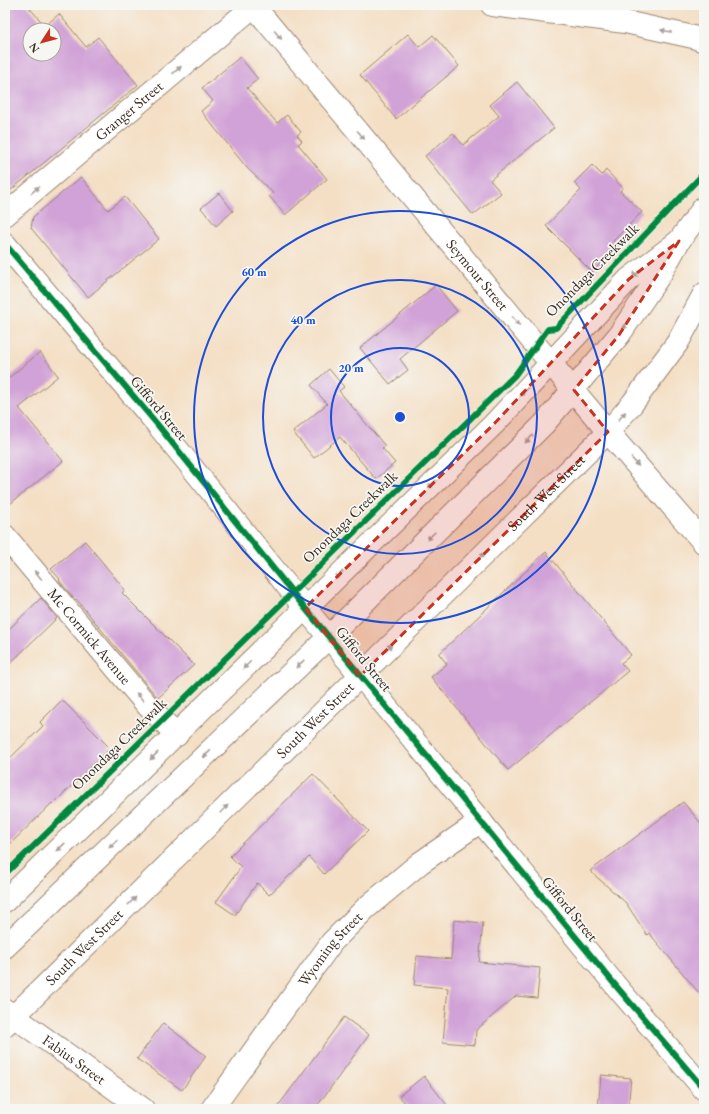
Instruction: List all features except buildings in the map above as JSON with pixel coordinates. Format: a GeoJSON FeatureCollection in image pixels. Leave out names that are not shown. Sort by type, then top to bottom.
{"type":"FeatureCollection","features":[{"type":"Feature","properties":{"kind":"street"},"geometry":{"type":"LineString","coordinates":[[492,5],[625,22],[693,37],[704,41]]}},
{"type":"Feature","properties":{"kind":"street","name":"Granger Street"},"geometry":{"type":"LineString","coordinates":[[5,215],[253,6]]}},
{"type":"Feature","properties":{"kind":"street","name":"Seymour Street"},"geometry":{"type":"LineString","coordinates":[[253,6],[608,432],[704,543]]}},
{"type":"Feature","properties":{"kind":"street"},"geometry":{"type":"LineString","coordinates":[[5,948],[329,637],[544,424],[619,335],[658,277],[679,240],[704,207]]}},
{"type":"Feature","properties":{"kind":"street"},"geometry":{"type":"LineString","coordinates":[[5,901],[494,424],[629,279],[679,240]]}},
{"type":"Feature","properties":{"kind":"street","name":"Gifford Street"},"geometry":{"type":"LineString","coordinates":[[5,244],[157,424],[360,676],[616,986],[704,1089]]}},
{"type":"Feature","properties":{"kind":"street","name":"South West Street"},"geometry":{"type":"LineString","coordinates":[[8,1017],[360,676],[608,432],[632,404],[678,342],[704,294]]}},
{"type":"Feature","properties":{"kind":"street","name":"Mc Cormick Avenue"},"geometry":{"type":"LineString","coordinates":[[5,536],[146,705],[177,734]]}},
{"type":"Feature","properties":{"kind":"street","name":"Wyoming Street"},"geometry":{"type":"LineString","coordinates":[[212,1109],[332,942],[366,908],[420,863],[481,821]]}},
{"type":"Feature","properties":{"kind":"street","name":"Fabius Street"},"geometry":{"type":"LineString","coordinates":[[8,1017],[143,1109]]}},
{"type":"Feature","properties":{"kind":"highlighted area"},"geometry":{"type":"Polygon","coordinates":[[[679,241],[619,335],[574,390],[608,432],[360,676],[305,608],[494,424],[629,279],[679,241]]]}},
{"type":"Feature","properties":{"kind":"cycle path","name":"Onondaga Creekwalk"},"geometry":{"type":"LineString","coordinates":[[5,874],[515,375],[548,329],[556,328],[704,173]]}},
{"type":"Feature","properties":{"kind":"cycle path"},"geometry":{"type":"LineString","coordinates":[[5,244],[157,424],[305,608],[616,986],[704,1089]]}}]}
